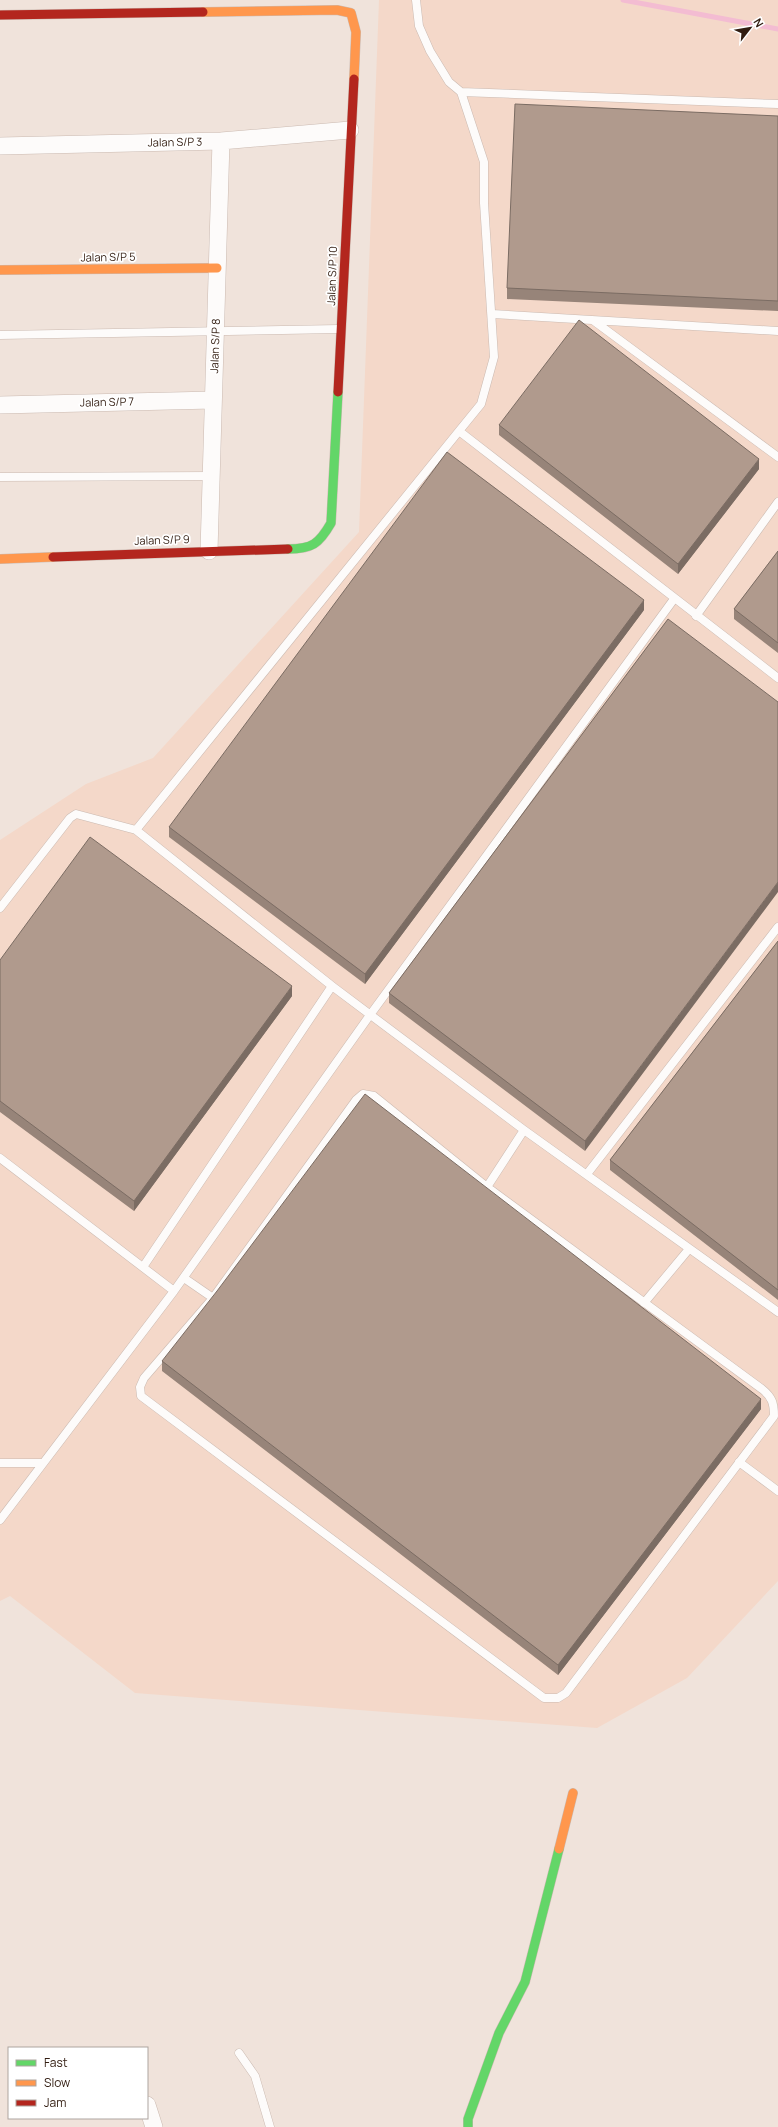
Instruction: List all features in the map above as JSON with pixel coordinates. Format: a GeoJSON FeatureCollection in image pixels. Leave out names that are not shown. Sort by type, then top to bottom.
{"type":"FeatureCollection","features":[{"type":"Feature","properties":{"kind":"street","name":"Jalan S/P 10"},"geometry":{"type":"LineString","coordinates":[[0,15],[337,10],[351,13],[356,32],[350,130],[342,329],[331,523],[322,539]]}},
{"type":"Feature","properties":{"kind":"street","name":"Jalan S/P 3"},"geometry":{"type":"LineString","coordinates":[[0,146],[221,141],[350,130]]}},
{"type":"Feature","properties":{"kind":"street","name":"Jalan S/P 8"},"geometry":{"type":"LineString","coordinates":[[209,551],[221,141]]}},
{"type":"Feature","properties":{"kind":"street","name":"Jalan S/P 5"},"geometry":{"type":"LineString","coordinates":[[0,270],[217,268]]}},
{"type":"Feature","properties":{"kind":"street","name":"Jalan S/P 7"},"geometry":{"type":"LineString","coordinates":[[0,405],[213,400]]}},
{"type":"Feature","properties":{"kind":"street","name":"Jalan S/P 9"},"geometry":{"type":"LineString","coordinates":[[0,558],[306,549],[322,539]]}},
{"type":"Feature","properties":{"kind":"street"},"geometry":{"type":"LineString","coordinates":[[468,2127],[468,2119],[499,2033],[525,1982],[573,1793]]}},
{"type":"Feature","properties":{"kind":"street"},"geometry":{"type":"LineString","coordinates":[[148,2108],[154,2127]]}},
{"type":"Feature","properties":{"kind":"lane"},"geometry":{"type":"LineString","coordinates":[[136,830],[481,404],[494,357],[484,203],[484,162],[461,92],[450,82],[430,51],[419,26],[416,0]]}},
{"type":"Feature","properties":{"kind":"lane"},"geometry":{"type":"LineString","coordinates":[[461,92],[778,104]]}},
{"type":"Feature","properties":{"kind":"lane"},"geometry":{"type":"LineString","coordinates":[[492,314],[778,331]]}},
{"type":"Feature","properties":{"kind":"lane"},"geometry":{"type":"LineString","coordinates":[[594,320],[778,457]]}},
{"type":"Feature","properties":{"kind":"lane"},"geometry":{"type":"LineString","coordinates":[[0,335],[342,329]]}},
{"type":"Feature","properties":{"kind":"lane"},"geometry":{"type":"LineString","coordinates":[[459,432],[778,678]]}},
{"type":"Feature","properties":{"kind":"lane"},"geometry":{"type":"LineString","coordinates":[[0,477],[211,476]]}},
{"type":"Feature","properties":{"kind":"lane"},"geometry":{"type":"LineString","coordinates":[[696,616],[778,502]]}},
{"type":"Feature","properties":{"kind":"lane"},"geometry":{"type":"LineString","coordinates":[[0,1520],[174,1292],[370,1015],[674,599]]}},
{"type":"Feature","properties":{"kind":"lane"},"geometry":{"type":"LineString","coordinates":[[0,908],[70,818],[76,814],[136,830],[370,1015],[524,1130],[778,1312]]}},
{"type":"Feature","properties":{"kind":"lane"},"geometry":{"type":"LineString","coordinates":[[587,1174],[778,927]]}},
{"type":"Feature","properties":{"kind":"lane"},"geometry":{"type":"LineString","coordinates":[[142,1267],[332,986]]}},
{"type":"Feature","properties":{"kind":"lane"},"geometry":{"type":"LineString","coordinates":[[363,1094],[374,1096],[487,1187],[771,1396],[774,1405],[774,1416],[566,1693],[558,1698],[544,1698],[140,1396],[140,1387],[144,1378],[213,1298],[356,1100],[363,1094]]}},
{"type":"Feature","properties":{"kind":"lane"},"geometry":{"type":"LineString","coordinates":[[487,1187],[524,1130]]}},
{"type":"Feature","properties":{"kind":"lane"},"geometry":{"type":"LineString","coordinates":[[0,1158],[174,1292]]}},
{"type":"Feature","properties":{"kind":"lane"},"geometry":{"type":"LineString","coordinates":[[644,1303],[689,1249]]}},
{"type":"Feature","properties":{"kind":"lane"},"geometry":{"type":"LineString","coordinates":[[184,1278],[213,1298]]}},
{"type":"Feature","properties":{"kind":"lane"},"geometry":{"type":"LineString","coordinates":[[739,1462],[778,1491]]}},
{"type":"Feature","properties":{"kind":"lane"},"geometry":{"type":"LineString","coordinates":[[0,1463],[43,1463]]}},
{"type":"Feature","properties":{"kind":"lane"},"geometry":{"type":"LineString","coordinates":[[239,2052],[255,2076],[270,2127]]}},
{"type":"Feature","properties":{"kind":"shaded area"},"geometry":{"type":"Polygon","coordinates":[[[379,0],[778,0],[778,1581],[687,1678],[597,1728],[135,1693],[10,1596],[0,1601],[0,840],[86,784],[153,758],[359,532],[379,0]]]}},
{"type":"Feature","properties":{"kind":"building"},"geometry":{"type":"Polygon","coordinates":[[[515,104],[778,116],[778,301],[507,288],[515,104]]]}},
{"type":"Feature","properties":{"kind":"building"},"geometry":{"type":"Polygon","coordinates":[[[579,320],[759,459],[678,564],[499,425],[579,320]]]}},
{"type":"Feature","properties":{"kind":"building"},"geometry":{"type":"Polygon","coordinates":[[[447,452],[644,600],[365,974],[169,827],[447,452]]]}},
{"type":"Feature","properties":{"kind":"building"},"geometry":{"type":"Polygon","coordinates":[[[778,551],[778,643],[734,609],[778,551]]]}},
{"type":"Feature","properties":{"kind":"building"},"geometry":{"type":"Polygon","coordinates":[[[668,619],[778,702],[778,882],[585,1141],[389,993],[668,619]]]}},
{"type":"Feature","properties":{"kind":"building"},"geometry":{"type":"Polygon","coordinates":[[[90,837],[292,986],[134,1201],[0,1101],[0,960],[90,837]]]}},
{"type":"Feature","properties":{"kind":"building"},"geometry":{"type":"Polygon","coordinates":[[[778,941],[778,1290],[610,1160],[778,941]]]}},
{"type":"Feature","properties":{"kind":"building"},"geometry":{"type":"Polygon","coordinates":[[[365,1094],[761,1399],[558,1665],[162,1361],[217,1291],[365,1094]]]}},
{"type":"Feature","properties":{"kind":"waterway"},"geometry":{"type":"LineString","coordinates":[[623,0],[778,29]]}},
{"type":"Feature","properties":{"kind":"traffic: fast"},"geometry":{"type":"LineString","coordinates":[[288,549],[303,548],[314,544],[323,536],[331,523],[338,392]]}},
{"type":"Feature","properties":{"kind":"traffic: fast"},"geometry":{"type":"LineString","coordinates":[[468,2127],[468,2119],[499,2033],[525,1982],[559,1849]]}},
{"type":"Feature","properties":{"kind":"traffic: slow"},"geometry":{"type":"LineString","coordinates":[[203,12],[337,10],[351,13],[356,32],[354,79]]}},
{"type":"Feature","properties":{"kind":"traffic: slow"},"geometry":{"type":"LineString","coordinates":[[0,270],[217,268]]}},
{"type":"Feature","properties":{"kind":"traffic: slow"},"geometry":{"type":"LineString","coordinates":[[0,559],[53,557]]}},
{"type":"Feature","properties":{"kind":"traffic: slow"},"geometry":{"type":"LineString","coordinates":[[559,1849],[573,1793]]}},
{"type":"Feature","properties":{"kind":"traffic: jam"},"geometry":{"type":"LineString","coordinates":[[0,15],[203,12]]}},
{"type":"Feature","properties":{"kind":"traffic: jam"},"geometry":{"type":"LineString","coordinates":[[338,392],[354,79]]}},
{"type":"Feature","properties":{"kind":"traffic: jam"},"geometry":{"type":"LineString","coordinates":[[53,557],[288,549]]}}]}
